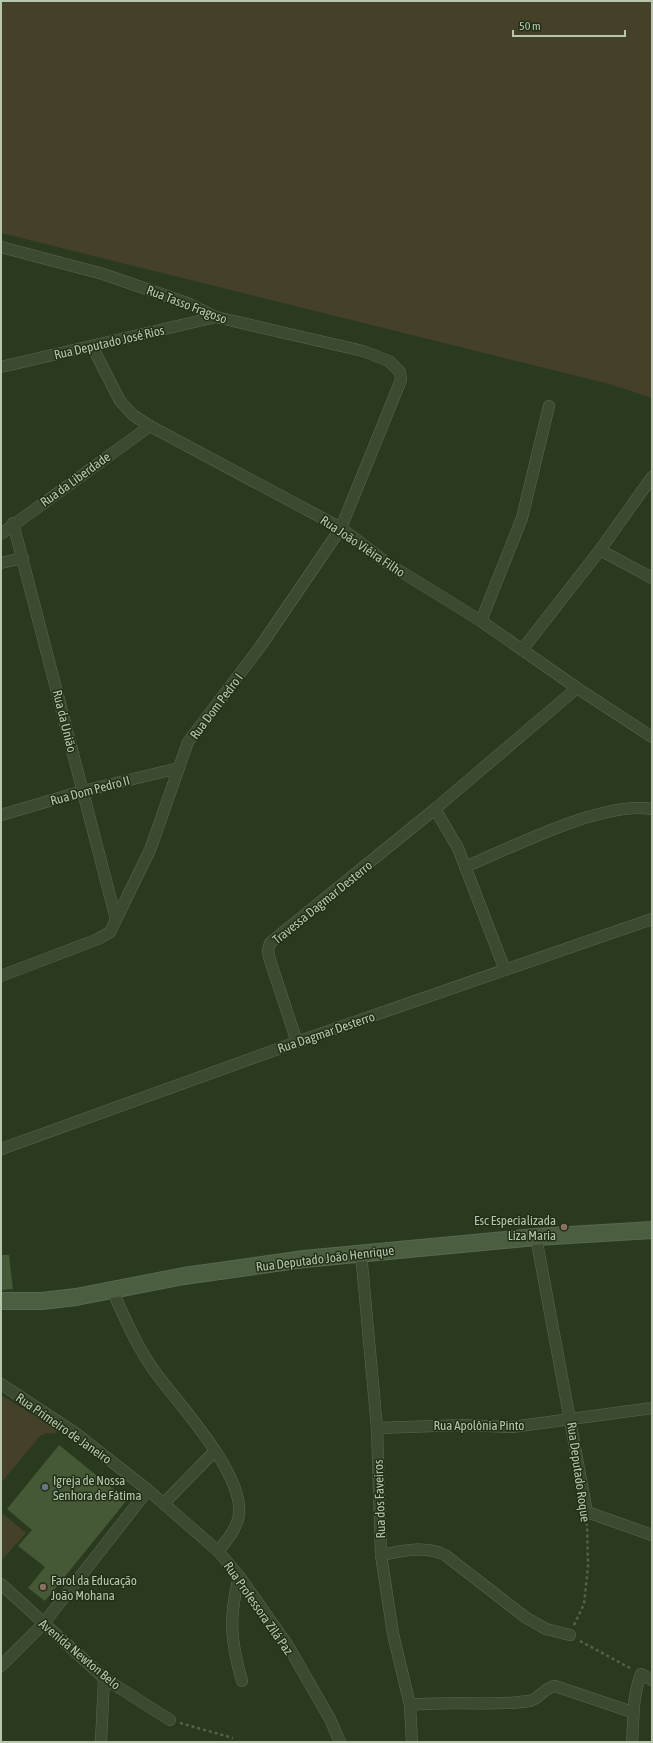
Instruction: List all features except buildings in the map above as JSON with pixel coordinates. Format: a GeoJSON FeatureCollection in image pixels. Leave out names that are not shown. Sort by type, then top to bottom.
{"type":"FeatureCollection","features":[{"type":"Feature","properties":{"kind":"main road","name":"Rua Deputado João Henrique"},"geometry":{"type":"LineString","coordinates":[[1,1300],[42,1301],[76,1297],[184,1276],[304,1259],[536,1237],[652,1230]]}},
{"type":"Feature","properties":{"kind":"street","name":"Rua Tasso Fragoso"},"geometry":{"type":"LineString","coordinates":[[1,247],[103,274],[190,304],[216,317],[363,351],[389,361],[396,366],[400,372],[402,380],[399,388]]}},
{"type":"Feature","properties":{"kind":"street","name":"Rua Deputado José Rios"},"geometry":{"type":"LineString","coordinates":[[1,367],[216,317]]}},
{"type":"Feature","properties":{"kind":"street","name":"Rua João Viêira Filho"},"geometry":{"type":"LineString","coordinates":[[92,346],[120,401],[133,414],[150,426],[341,528],[387,563],[481,621],[577,688],[652,736]]}},
{"type":"Feature","properties":{"kind":"street","name":"Rua Dom Pedro I"},"geometry":{"type":"LineString","coordinates":[[1,976],[98,939],[110,932],[150,850],[188,742],[260,647],[341,528],[399,388]]}},
{"type":"Feature","properties":{"kind":"street"},"geometry":{"type":"LineString","coordinates":[[481,621],[522,518],[549,406]]}},
{"type":"Feature","properties":{"kind":"street","name":"Rua da Liberdade"},"geometry":{"type":"LineString","coordinates":[[1,534],[13,523],[150,426]]}},
{"type":"Feature","properties":{"kind":"street"},"geometry":{"type":"LineString","coordinates":[[522,650],[600,550],[652,477]]}},
{"type":"Feature","properties":{"kind":"street","name":"Rua da União"},"geometry":{"type":"LineString","coordinates":[[13,523],[116,919]]}},
{"type":"Feature","properties":{"kind":"street"},"geometry":{"type":"LineString","coordinates":[[600,550],[652,578]]}},
{"type":"Feature","properties":{"kind":"street"},"geometry":{"type":"LineString","coordinates":[[1,563],[23,558]]}},
{"type":"Feature","properties":{"kind":"street","name":"Travessa Dagmar Desterro"},"geometry":{"type":"LineString","coordinates":[[297,1042],[269,957],[268,950],[270,943],[435,809],[577,688]]}},
{"type":"Feature","properties":{"kind":"street","name":"Rua Dom Pedro II"},"geometry":{"type":"LineString","coordinates":[[1,815],[83,791],[179,768]]}},
{"type":"Feature","properties":{"kind":"street"},"geometry":{"type":"LineString","coordinates":[[435,809],[458,848],[505,970]]}},
{"type":"Feature","properties":{"kind":"street"},"geometry":{"type":"LineString","coordinates":[[465,867],[565,825],[616,809],[652,809]]}},
{"type":"Feature","properties":{"kind":"street","name":"Rua Dagmar Desterro"},"geometry":{"type":"LineString","coordinates":[[1,1149],[297,1042],[652,919]]}},
{"type":"Feature","properties":{"kind":"street","name":"Rua Deputado Roque"},"geometry":{"type":"LineString","coordinates":[[536,1237],[572,1420],[587,1512]]}},
{"type":"Feature","properties":{"kind":"street","name":"Rua dos Faveiros"},"geometry":{"type":"LineString","coordinates":[[361,1253],[377,1428],[381,1555],[393,1634],[410,1705],[412,1742]]}},
{"type":"Feature","properties":{"kind":"street","name":"Rua Professora Zilá Paz"},"geometry":{"type":"LineString","coordinates":[[112,1290],[138,1343],[155,1373],[196,1422],[230,1478],[239,1504],[239,1515],[235,1527],[228,1539],[218,1551],[239,1576],[287,1644],[330,1719],[340,1742]]}},
{"type":"Feature","properties":{"kind":"street","name":"Rua Primeiro de Janeiro"},"geometry":{"type":"LineString","coordinates":[[1,1384],[74,1432],[164,1503],[218,1551]]}},
{"type":"Feature","properties":{"kind":"street","name":"Rua Apolônia Pinto"},"geometry":{"type":"LineString","coordinates":[[377,1428],[457,1425],[512,1427],[652,1408]]}},
{"type":"Feature","properties":{"kind":"street"},"geometry":{"type":"LineString","coordinates":[[164,1503],[215,1451]]}},
{"type":"Feature","properties":{"kind":"street"},"geometry":{"type":"LineString","coordinates":[[1,1666],[43,1624],[148,1490]]}},
{"type":"Feature","properties":{"kind":"street"},"geometry":{"type":"LineString","coordinates":[[587,1512],[652,1535]]}},
{"type":"Feature","properties":{"kind":"street"},"geometry":{"type":"LineString","coordinates":[[381,1555],[422,1549],[435,1550],[525,1618],[546,1629],[570,1635]]}},
{"type":"Feature","properties":{"kind":"street"},"geometry":{"type":"LineString","coordinates":[[239,1576],[233,1600],[231,1622],[234,1655],[242,1681]]}},
{"type":"Feature","properties":{"kind":"street","name":"Avenida Newton Belo"},"geometry":{"type":"LineString","coordinates":[[1,1584],[43,1624],[104,1678],[170,1720]]}},
{"type":"Feature","properties":{"kind":"street"},"geometry":{"type":"LineString","coordinates":[[632,1742],[632,1712],[636,1685],[641,1674],[652,1680]]}},
{"type":"Feature","properties":{"kind":"street"},"geometry":{"type":"LineString","coordinates":[[101,1742],[104,1678]]}},
{"type":"Feature","properties":{"kind":"street"},"geometry":{"type":"LineString","coordinates":[[410,1705],[432,1702],[530,1701],[550,1686],[555,1686],[632,1712]]}},
{"type":"Feature","properties":{"kind":"path","name":"Rua Deputado Roque"},"geometry":{"type":"LineString","coordinates":[[570,1635],[584,1604],[588,1566],[587,1512]]}},
{"type":"Feature","properties":{"kind":"path"},"geometry":{"type":"LineString","coordinates":[[570,1635],[641,1674]]}},
{"type":"Feature","properties":{"kind":"path"},"geometry":{"type":"LineString","coordinates":[[170,1720],[233,1738]]}},
{"type":"Feature","properties":{"kind":"shaded area"},"geometry":{"type":"Polygon","coordinates":[[[1,1],[652,1],[652,398],[609,384],[1,233],[1,1]]]}},
{"type":"Feature","properties":{"kind":"shaded area"},"geometry":{"type":"Polygon","coordinates":[[[1,1395],[58,1430],[55,1434],[47,1433],[40,1436],[1,1483],[1,1395]]]}},
{"type":"Feature","properties":{"kind":"shaded area"},"geometry":{"type":"Polygon","coordinates":[[[1,1512],[26,1533],[1,1561],[1,1512]]]}},
{"type":"Feature","properties":{"kind":"place","name":"Esc Especializada Liza Maria"},"geometry":{"type":"Point","coordinates":[564,1227]}},
{"type":"Feature","properties":{"kind":"place","name":"Igreja de Nossa Senhora de Fátima"},"geometry":{"type":"Point","coordinates":[45,1487]}},
{"type":"Feature","properties":{"kind":"place","name":"Farol da Educação João Mohana"},"geometry":{"type":"Point","coordinates":[43,1587]}}]}
